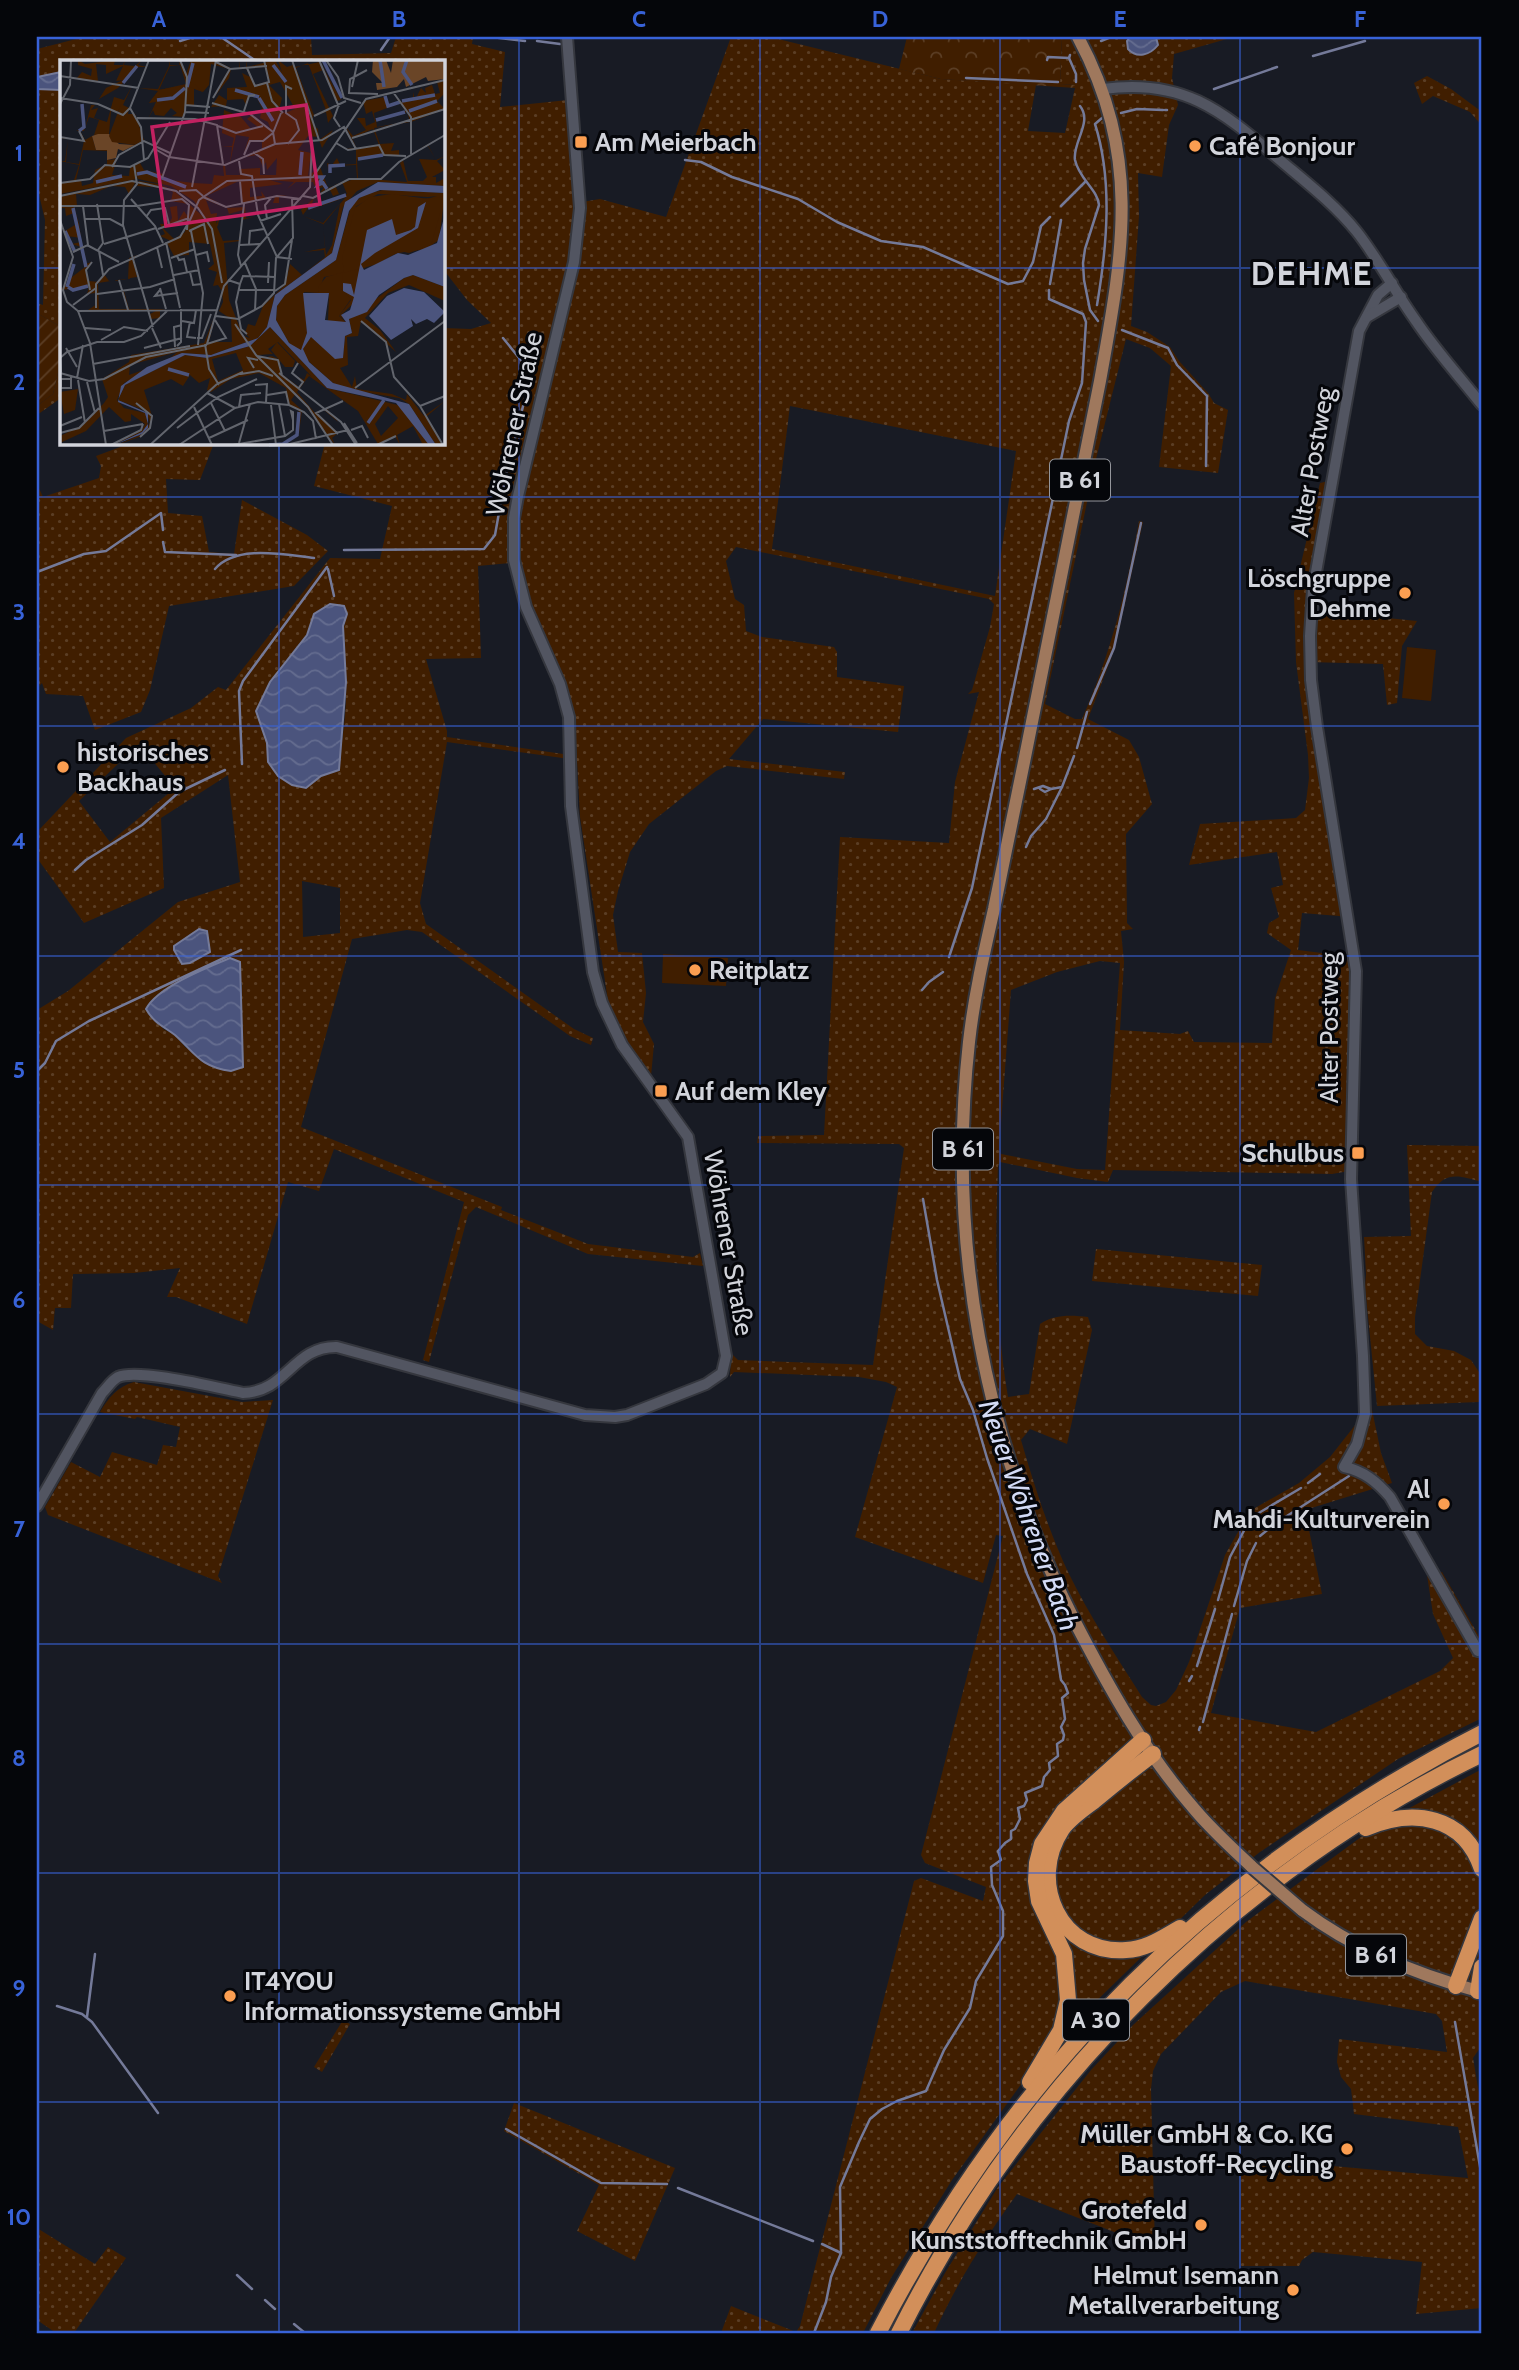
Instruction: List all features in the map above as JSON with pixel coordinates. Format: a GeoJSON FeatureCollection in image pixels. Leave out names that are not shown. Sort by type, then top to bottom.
{"type":"FeatureCollection","features":[{"type":"Feature","properties":{"kind":"highway","name":"A 30"},"geometry":{"type":"LineString","coordinates":[[878,2333],[927,2243],[998,2138],[1050,2071],[1105,2009],[1207,1913],[1296,1844],[1409,1772],[1482,1733]]}},
{"type":"Feature","properties":{"kind":"highway"},"geometry":{"type":"LineString","coordinates":[[998,2138],[1061,2030],[1068,2000],[1063,1954],[1045,1916],[1037,1891],[1037,1863],[1042,1844],[1064,1811],[1143,1740]]}},
{"type":"Feature","properties":{"kind":"highway"},"geometry":{"type":"LineString","coordinates":[[1153,1754],[1075,1816],[1063,1829],[1049,1858],[1046,1873],[1052,1905],[1065,1926],[1080,1937],[1101,1948],[1124,1950],[1147,1947],[1207,1913]]}},
{"type":"Feature","properties":{"kind":"highway","name":"A 30"},"geometry":{"type":"LineString","coordinates":[[900,2333],[940,2258],[1016,2144],[1088,2056],[1174,1967],[1242,1909],[1328,1844],[1422,1785],[1482,1754]]}},
{"type":"Feature","properties":{"kind":"highway"},"geometry":{"type":"LineString","coordinates":[[1328,1844],[1381,1822],[1399,1817],[1422,1817],[1445,1824],[1457,1832],[1469,1844],[1482,1869]]}},
{"type":"Feature","properties":{"kind":"highway"},"geometry":{"type":"LineString","coordinates":[[1456,1986],[1482,1918]]}},
{"type":"Feature","properties":{"kind":"highway"},"geometry":{"type":"LineString","coordinates":[[1480,1992],[1482,1967]]}},
{"type":"Feature","properties":{"kind":"main road","name":"B 61"},"geometry":{"type":"LineString","coordinates":[[1078,37],[1102,89],[1122,172],[1123,204],[1116,288],[1100,381],[976,991],[964,1096],[962,1182],[970,1286],[980,1352],[995,1415],[1025,1510],[1051,1574],[1116,1699],[1195,1810],[1271,1885],[1323,1925],[1376,1955],[1415,1972],[1480,1992]]}},
{"type":"Feature","properties":{"kind":"street","name":"Wöhrener Straße"},"geometry":{"type":"LineString","coordinates":[[37,1506],[102,1393],[118,1377],[127,1375],[258,1393],[270,1387],[317,1348],[337,1347],[586,1415],[603,1417],[627,1415],[706,1384],[722,1373],[726,1356],[688,1137],[622,1045],[602,1003],[593,972],[571,806],[569,717],[559,684],[526,607],[514,560],[514,518],[518,496],[574,262],[580,226],[567,37]]}},
{"type":"Feature","properties":{"kind":"street"},"geometry":{"type":"LineString","coordinates":[[1102,89],[1150,86],[1194,99],[1222,114],[1306,182],[1350,223],[1416,323],[1482,405]]}},
{"type":"Feature","properties":{"kind":"street","name":"Alter Postweg"},"geometry":{"type":"LineString","coordinates":[[1392,283],[1378,295],[1359,331],[1313,589],[1310,636],[1311,680],[1317,727],[1356,971],[1350,1180],[1365,1414],[1357,1444],[1344,1467],[1366,1474],[1390,1497],[1478,1651]]}},
{"type":"Feature","properties":{"kind":"street"},"geometry":{"type":"LineString","coordinates":[[1367,317],[1401,298]]}},
{"type":"Feature","properties":{"kind":"green space"},"geometry":{"type":"Polygon","coordinates":[[[84,37],[311,37],[312,55],[391,53],[396,37],[473,37],[472,44],[505,52],[500,107],[568,100],[576,203],[600,199],[666,217],[731,37],[770,37],[941,79],[1036,85],[1028,131],[1065,133],[1075,85],[1060,84],[1062,37],[1130,37],[1127,41],[1158,41],[1156,37],[1234,37],[1174,54],[1172,78],[1178,105],[1169,125],[1162,177],[1138,173],[1139,216],[1131,326],[1147,332],[1170,347],[1214,403],[1228,410],[1218,473],[1159,467],[1171,366],[1150,348],[1126,339],[1096,459],[1045,704],[1075,719],[1082,719],[1109,646],[1129,573],[1139,521],[1143,522],[1115,648],[1088,719],[1129,740],[1139,757],[1152,804],[1126,834],[1127,923],[1133,929],[1121,931],[1124,962],[1120,1030],[1180,1034],[1188,1031],[1194,1042],[1272,1043],[1275,998],[1291,950],[1267,933],[1269,923],[1279,917],[1271,888],[1283,885],[1277,852],[1189,865],[1200,824],[1296,818],[1305,810],[1309,778],[1308,755],[1296,662],[1294,593],[1320,483],[1333,480],[1308,610],[1417,621],[1402,646],[1397,703],[1387,705],[1383,664],[1308,662],[1351,917],[1302,913],[1298,950],[1353,957],[1349,1171],[1332,1174],[1113,1170],[1108,1182],[1000,1162],[996,1253],[998,1310],[1008,1397],[1029,1394],[1040,1324],[1057,1317],[1088,1317],[1092,1330],[1067,1444],[1030,1429],[1021,1440],[1042,1507],[1068,1572],[1142,1697],[1156,1706],[1166,1702],[1176,1690],[1189,1662],[1225,1555],[1247,1516],[1255,1508],[1299,1483],[1330,1457],[1371,1405],[1381,1453],[1392,1483],[1305,1510],[1322,1594],[1240,1608],[1211,1713],[1316,1732],[1440,1671],[1453,1658],[1433,1614],[1427,1575],[1442,1572],[1482,1638],[1482,1718],[1398,1759],[1260,1852],[1205,1895],[1083,2014],[1035,2065],[952,2180],[891,2278],[863,2333],[721,2333],[731,2306],[796,2332],[800,2326],[914,1881],[921,1878],[983,1901],[986,1887],[925,1863],[921,1855],[1003,1536],[996,1535],[983,1583],[855,1537],[897,1387],[859,1377],[734,1372],[730,1377],[731,1353],[738,1360],[873,1365],[904,1148],[899,1144],[757,1143],[758,1136],[824,1135],[840,837],[949,843],[955,782],[979,692],[968,694],[972,690],[994,604],[989,599],[736,547],[726,561],[735,599],[744,605],[746,631],[762,637],[834,647],[837,652],[837,677],[904,686],[898,732],[763,719],[729,759],[845,772],[844,779],[727,766],[716,771],[649,824],[630,852],[613,915],[618,952],[642,953],[646,993],[643,1022],[654,1044],[651,1076],[622,1035],[608,1001],[580,817],[577,760],[447,742],[420,903],[426,924],[574,1029],[593,1038],[591,1045],[570,1036],[422,932],[407,930],[352,939],[301,1127],[588,1244],[693,1257],[700,1253],[703,1266],[588,1254],[476,1207],[468,1215],[429,1362],[423,1360],[464,1202],[334,1149],[319,1191],[288,1182],[247,1324],[176,1297],[167,1297],[180,1268],[134,1273],[73,1274],[71,1308],[55,1308],[53,1330],[37,1321],[37,1010],[68,991],[178,902],[240,882],[228,775],[161,818],[164,888],[84,923],[37,858],[37,832],[126,738],[191,708],[218,687],[226,690],[330,558],[380,559],[392,506],[314,486],[325,444],[444,444],[444,328],[471,329],[491,323],[467,300],[444,270],[444,60],[60,60],[60,326],[37,313],[37,303],[43,305],[45,220],[37,186],[37,49],[84,37]],[[790,406],[772,549],[995,596],[1016,451],[790,406]],[[519,562],[478,566],[481,658],[426,659],[447,737],[577,756],[573,707],[538,624],[519,562]],[[330,604],[314,614],[307,635],[270,682],[256,711],[267,743],[268,762],[316,781],[321,776],[338,770],[346,705],[343,640],[347,614],[344,606],[330,604]],[[139,744],[79,801],[110,842],[175,788],[139,744]],[[302,881],[303,937],[340,933],[340,888],[302,881]],[[230,958],[196,973],[150,1001],[163,1029],[174,1034],[186,1048],[241,1026],[242,984],[230,958]],[[1100,961],[1057,972],[1011,990],[999,1149],[1001,1154],[1077,1169],[1105,1170],[1120,963],[1100,961]]]}},
{"type":"Feature","properties":{"kind":"green space"},"geometry":{"type":"Polygon","coordinates":[[[907,37],[1062,37],[1060,84],[1075,85],[1075,88],[941,79],[899,69],[907,37]]]}},
{"type":"Feature","properties":{"kind":"green space"},"geometry":{"type":"Polygon","coordinates":[[[1427,76],[1451,89],[1482,112],[1482,126],[1470,112],[1433,96],[1422,104],[1414,83],[1427,76]]]}},
{"type":"Feature","properties":{"kind":"green space"},"geometry":{"type":"Polygon","coordinates":[[[37,313],[60,326],[60,364],[53,394],[37,406],[37,313]]]}},
{"type":"Feature","properties":{"kind":"green space"},"geometry":{"type":"Polygon","coordinates":[[[60,364],[60,399],[37,415],[37,406],[53,394],[60,364]]]}},
{"type":"Feature","properties":{"kind":"green space"},"geometry":{"type":"Polygon","coordinates":[[[128,444],[214,444],[200,480],[166,479],[168,513],[202,516],[209,552],[234,554],[242,500],[307,535],[328,551],[294,586],[169,606],[150,690],[141,712],[95,730],[83,696],[46,694],[42,683],[37,688],[37,484],[43,497],[99,478],[101,466],[96,456],[128,444]]]}},
{"type":"Feature","properties":{"kind":"green space"},"geometry":{"type":"Polygon","coordinates":[[[1407,647],[1436,650],[1431,701],[1402,698],[1407,647]]]}},
{"type":"Feature","properties":{"kind":"green space","name":"Reitplatz"},"geometry":{"type":"Polygon","coordinates":[[[663,954],[728,958],[726,986],[662,983],[663,954]]]}},
{"type":"Feature","properties":{"kind":"green space"},"geometry":{"type":"Polygon","coordinates":[[[1407,1145],[1482,1146],[1482,1182],[1454,1176],[1443,1180],[1432,1192],[1415,1317],[1415,1334],[1427,1346],[1454,1351],[1471,1360],[1479,1372],[1479,1402],[1377,1406],[1365,1287],[1364,1237],[1411,1236],[1407,1145]]]}},
{"type":"Feature","properties":{"kind":"green space"},"geometry":{"type":"Polygon","coordinates":[[[1096,1249],[1262,1265],[1258,1296],[1092,1281],[1096,1249]]]}},
{"type":"Feature","properties":{"kind":"green space"},"geometry":{"type":"Polygon","coordinates":[[[134,1382],[242,1402],[273,1400],[218,1576],[222,1583],[48,1515],[45,1507],[71,1462],[100,1477],[112,1452],[157,1465],[163,1445],[176,1447],[180,1427],[100,1412],[114,1393],[134,1382]]]}},
{"type":"Feature","properties":{"kind":"green space"},"geometry":{"type":"Polygon","coordinates":[[[1482,1769],[1482,2045],[1473,2058],[1482,2111],[1482,2308],[1416,2314],[1422,2262],[1313,2252],[1302,2260],[1299,2266],[1241,2266],[1241,2158],[1468,2178],[1458,2127],[1354,2114],[1351,2089],[1341,2077],[1337,2062],[1339,2039],[1447,2052],[1442,2021],[1436,2014],[1245,1981],[1221,1992],[1161,2054],[1153,2071],[1151,2089],[1155,2248],[1017,2194],[972,2261],[934,2333],[912,2333],[998,2187],[1091,2070],[1133,2025],[1246,1922],[1376,1826],[1482,1769]]]}},
{"type":"Feature","properties":{"kind":"green space"},"geometry":{"type":"Polygon","coordinates":[[[343,2020],[350,2024],[322,2072],[314,2067],[343,2020]]]}},
{"type":"Feature","properties":{"kind":"green space"},"geometry":{"type":"Polygon","coordinates":[[[514,2103],[675,2168],[635,2261],[577,2231],[599,2185],[504,2131],[514,2103]]]}},
{"type":"Feature","properties":{"kind":"green space"},"geometry":{"type":"Polygon","coordinates":[[[37,2228],[95,2264],[108,2247],[126,2258],[74,2333],[56,2333],[37,2320],[37,2228]]]}},
{"type":"Feature","properties":{"kind":"water"},"geometry":{"type":"Polygon","coordinates":[[[1130,37],[1156,37],[1158,45],[1147,53],[1135,54],[1128,49],[1127,41],[1130,37]]]}},
{"type":"Feature","properties":{"kind":"water"},"geometry":{"type":"Polygon","coordinates":[[[60,72],[60,90],[37,89],[37,77],[60,72]]]}},
{"type":"Feature","properties":{"kind":"water"},"geometry":{"type":"Polygon","coordinates":[[[330,604],[344,606],[347,614],[343,626],[346,682],[339,770],[321,776],[306,788],[292,785],[278,776],[268,762],[267,743],[256,711],[270,682],[307,635],[314,614],[330,604]]]}},
{"type":"Feature","properties":{"kind":"water"},"geometry":{"type":"Polygon","coordinates":[[[199,929],[207,931],[210,952],[190,963],[182,964],[174,946],[199,929]]]}},
{"type":"Feature","properties":{"kind":"water"},"geometry":{"type":"Polygon","coordinates":[[[230,958],[240,962],[243,1067],[231,1071],[205,1063],[156,1021],[146,1009],[172,986],[230,958]]]}},
{"type":"Feature","properties":{"kind":"waterway"},"geometry":{"type":"LineString","coordinates":[[180,41],[193,37]]}},
{"type":"Feature","properties":{"kind":"waterway"},"geometry":{"type":"LineString","coordinates":[[221,37],[255,60]]}},
{"type":"Feature","properties":{"kind":"waterway"},"geometry":{"type":"LineString","coordinates":[[381,50],[390,37]]}},
{"type":"Feature","properties":{"kind":"waterway"},"geometry":{"type":"LineString","coordinates":[[491,37],[525,41]]}},
{"type":"Feature","properties":{"kind":"waterway"},"geometry":{"type":"LineString","coordinates":[[1101,41],[1111,37]]}},
{"type":"Feature","properties":{"kind":"waterway"},"geometry":{"type":"LineString","coordinates":[[537,41],[560,44]]}},
{"type":"Feature","properties":{"kind":"waterway"},"geometry":{"type":"LineString","coordinates":[[1313,56],[1365,41]]}},
{"type":"Feature","properties":{"kind":"waterway"},"geometry":{"type":"LineString","coordinates":[[1070,55],[1076,82]]}},
{"type":"Feature","properties":{"kind":"waterway"},"geometry":{"type":"LineString","coordinates":[[1047,60],[1048,57],[1069,58]]}},
{"type":"Feature","properties":{"kind":"waterway"},"geometry":{"type":"LineString","coordinates":[[1214,89],[1277,67]]}},
{"type":"Feature","properties":{"kind":"waterway"},"geometry":{"type":"LineString","coordinates":[[966,78],[1058,82]]}},
{"type":"Feature","properties":{"kind":"waterway"},"geometry":{"type":"LineString","coordinates":[[1080,106],[1084,119],[1075,160],[1099,205],[1083,263],[1090,310],[1098,321]]}},
{"type":"Feature","properties":{"kind":"waterway"},"geometry":{"type":"LineString","coordinates":[[1121,113],[1137,109],[1163,110]]}},
{"type":"Feature","properties":{"kind":"waterway"},"geometry":{"type":"LineString","coordinates":[[1097,305],[1106,237],[1104,168],[1095,124],[1102,118]]}},
{"type":"Feature","properties":{"kind":"waterway"},"geometry":{"type":"LineString","coordinates":[[685,160],[701,162],[732,177],[798,199],[837,222],[881,241],[923,247],[1008,284],[1023,281],[1033,262],[1041,226],[1050,217]]}},
{"type":"Feature","properties":{"kind":"waterway"},"geometry":{"type":"LineString","coordinates":[[1061,206],[1085,182]]}},
{"type":"Feature","properties":{"kind":"waterway"},"geometry":{"type":"LineString","coordinates":[[1050,284],[1061,220]]}},
{"type":"Feature","properties":{"kind":"waterway"},"geometry":{"type":"LineString","coordinates":[[949,957],[972,888],[1069,421],[1082,383],[1086,322],[1083,314],[1049,299],[1049,290]]}},
{"type":"Feature","properties":{"kind":"waterway"},"geometry":{"type":"LineString","coordinates":[[1122,330],[1168,348],[1177,365],[1207,396],[1206,466]]}},
{"type":"Feature","properties":{"kind":"waterway"},"geometry":{"type":"LineString","coordinates":[[344,550],[484,549],[495,535],[505,479],[530,378],[529,370],[503,338]]}},
{"type":"Feature","properties":{"kind":"waterway"},"geometry":{"type":"LineString","coordinates":[[37,572],[84,554],[106,551],[161,513],[163,530]]}},
{"type":"Feature","properties":{"kind":"waterway"},"geometry":{"type":"LineString","coordinates":[[1090,704],[1114,648],[1141,523]]}},
{"type":"Feature","properties":{"kind":"waterway"},"geometry":{"type":"LineString","coordinates":[[163,542],[165,552],[236,555]]}},
{"type":"Feature","properties":{"kind":"waterway"},"geometry":{"type":"LineString","coordinates":[[215,569],[224,561],[248,554],[314,558]]}},
{"type":"Feature","properties":{"kind":"waterway"},"geometry":{"type":"LineString","coordinates":[[242,764],[239,691],[243,681],[327,567]]}},
{"type":"Feature","properties":{"kind":"waterway"},"geometry":{"type":"LineString","coordinates":[[328,569],[334,596]]}},
{"type":"Feature","properties":{"kind":"waterway"},"geometry":{"type":"LineString","coordinates":[[1077,748],[1087,712]]}},
{"type":"Feature","properties":{"kind":"waterway"},"geometry":{"type":"LineString","coordinates":[[1051,789],[1062,787],[1074,756]]}},
{"type":"Feature","properties":{"kind":"waterway"},"geometry":{"type":"LineString","coordinates":[[75,870],[86,860],[142,825],[179,792],[225,770]]}},
{"type":"Feature","properties":{"kind":"waterway"},"geometry":{"type":"LineString","coordinates":[[1034,789],[1043,786],[1051,789],[1045,792],[1040,789]]}},
{"type":"Feature","properties":{"kind":"waterway"},"geometry":{"type":"LineString","coordinates":[[1026,847],[1031,836],[1046,819],[1062,787]]}},
{"type":"Feature","properties":{"kind":"waterway"},"geometry":{"type":"LineString","coordinates":[[37,1071],[45,1063],[56,1041],[89,1021],[241,950]]}},
{"type":"Feature","properties":{"kind":"waterway"},"geometry":{"type":"LineString","coordinates":[[922,990],[943,972]]}},
{"type":"Feature","properties":{"kind":"waterway","name":"Neuer Wöhrener Bach"},"geometry":{"type":"LineString","coordinates":[[814,2333],[841,2253],[840,2187],[870,2119],[897,2101],[926,2091],[944,2050],[970,2008],[976,1981],[1003,1936],[1003,1911],[992,1885],[991,1867],[1001,1860],[998,1851],[1011,1839],[1011,1831],[1020,1819],[1018,1808],[1024,1806],[1027,1800],[1025,1793],[1042,1786],[1044,1777],[1050,1770],[1049,1763],[1058,1756],[1057,1744],[1063,1740],[1064,1735],[1061,1727],[1065,1719],[1062,1698],[1068,1693],[1061,1680],[1054,1635],[1027,1574],[973,1410],[960,1379],[937,1280],[923,1199]]}},
{"type":"Feature","properties":{"kind":"waterway"},"geometry":{"type":"LineString","coordinates":[[1308,1483],[1320,1474]]}},
{"type":"Feature","properties":{"kind":"waterway"},"geometry":{"type":"LineString","coordinates":[[1260,1536],[1349,1476]]}},
{"type":"Feature","properties":{"kind":"waterway"},"geometry":{"type":"LineString","coordinates":[[1257,1514],[1301,1488]]}},
{"type":"Feature","properties":{"kind":"waterway"},"geometry":{"type":"LineString","coordinates":[[1218,1600],[1230,1557],[1247,1525]]}},
{"type":"Feature","properties":{"kind":"waterway"},"geometry":{"type":"LineString","coordinates":[[1234,1606],[1247,1561],[1256,1543]]}},
{"type":"Feature","properties":{"kind":"waterway"},"geometry":{"type":"LineString","coordinates":[[1197,1666],[1215,1609]]}},
{"type":"Feature","properties":{"kind":"waterway"},"geometry":{"type":"LineString","coordinates":[[1203,1722],[1232,1614]]}},
{"type":"Feature","properties":{"kind":"waterway"},"geometry":{"type":"LineString","coordinates":[[1189,1681],[1192,1676]]}},
{"type":"Feature","properties":{"kind":"waterway"},"geometry":{"type":"LineString","coordinates":[[87,2017],[95,1954]]}},
{"type":"Feature","properties":{"kind":"waterway"},"geometry":{"type":"LineString","coordinates":[[57,2006],[82,2014],[92,2022],[158,2113]]}},
{"type":"Feature","properties":{"kind":"waterway"},"geometry":{"type":"LineString","coordinates":[[1455,2022],[1482,2178]]}},
{"type":"Feature","properties":{"kind":"waterway"},"geometry":{"type":"LineString","coordinates":[[506,2129],[601,2183],[667,2184]]}},
{"type":"Feature","properties":{"kind":"waterway"},"geometry":{"type":"LineString","coordinates":[[678,2188],[813,2241]]}},
{"type":"Feature","properties":{"kind":"waterway"},"geometry":{"type":"LineString","coordinates":[[822,2244],[841,2253]]}},
{"type":"Feature","properties":{"kind":"waterway"},"geometry":{"type":"LineString","coordinates":[[237,2275],[252,2289]]}},
{"type":"Feature","properties":{"kind":"waterway"},"geometry":{"type":"LineString","coordinates":[[265,2300],[275,2309]]}},
{"type":"Feature","properties":{"kind":"waterway"},"geometry":{"type":"LineString","coordinates":[[294,2324],[305,2333]]}},
{"type":"Feature","properties":{"kind":"place","name":"Am Meierbach"},"geometry":{"type":"Point","coordinates":[581,142]}},
{"type":"Feature","properties":{"kind":"place","name":"Café Bonjour"},"geometry":{"type":"Point","coordinates":[1195,146]}},
{"type":"Feature","properties":{"kind":"place","name":"Löschgruppe Dehme"},"geometry":{"type":"Point","coordinates":[1405,593]}},
{"type":"Feature","properties":{"kind":"place","name":"historisches Backhaus"},"geometry":{"type":"Point","coordinates":[63,767]}},
{"type":"Feature","properties":{"kind":"place","name":"Reitplatz"},"geometry":{"type":"Point","coordinates":[695,970]}},
{"type":"Feature","properties":{"kind":"place","name":"Auf dem Kley"},"geometry":{"type":"Point","coordinates":[661,1091]}},
{"type":"Feature","properties":{"kind":"place","name":"Schulbus"},"geometry":{"type":"Point","coordinates":[1358,1153]}},
{"type":"Feature","properties":{"kind":"place","name":"Al Mahdi-Kulturverein"},"geometry":{"type":"Point","coordinates":[1444,1504]}},
{"type":"Feature","properties":{"kind":"place","name":"IT4YOU Informationssysteme GmbH"},"geometry":{"type":"Point","coordinates":[230,1996]}},
{"type":"Feature","properties":{"kind":"place","name":"Müller GmbH & Co. KG Baustoff-Recycling"},"geometry":{"type":"Point","coordinates":[1347,2149]}},
{"type":"Feature","properties":{"kind":"place","name":"Grotefeld Kunststofftechnik GmbH"},"geometry":{"type":"Point","coordinates":[1201,2225]}},
{"type":"Feature","properties":{"kind":"place","name":"Helmut Isemann Metallverarbeitung"},"geometry":{"type":"Point","coordinates":[1293,2290]}},
{"type":"Feature","properties":{"kind":"district","name":"DEHME"},"geometry":{"type":"Point","coordinates":[1312,273]}}]}
